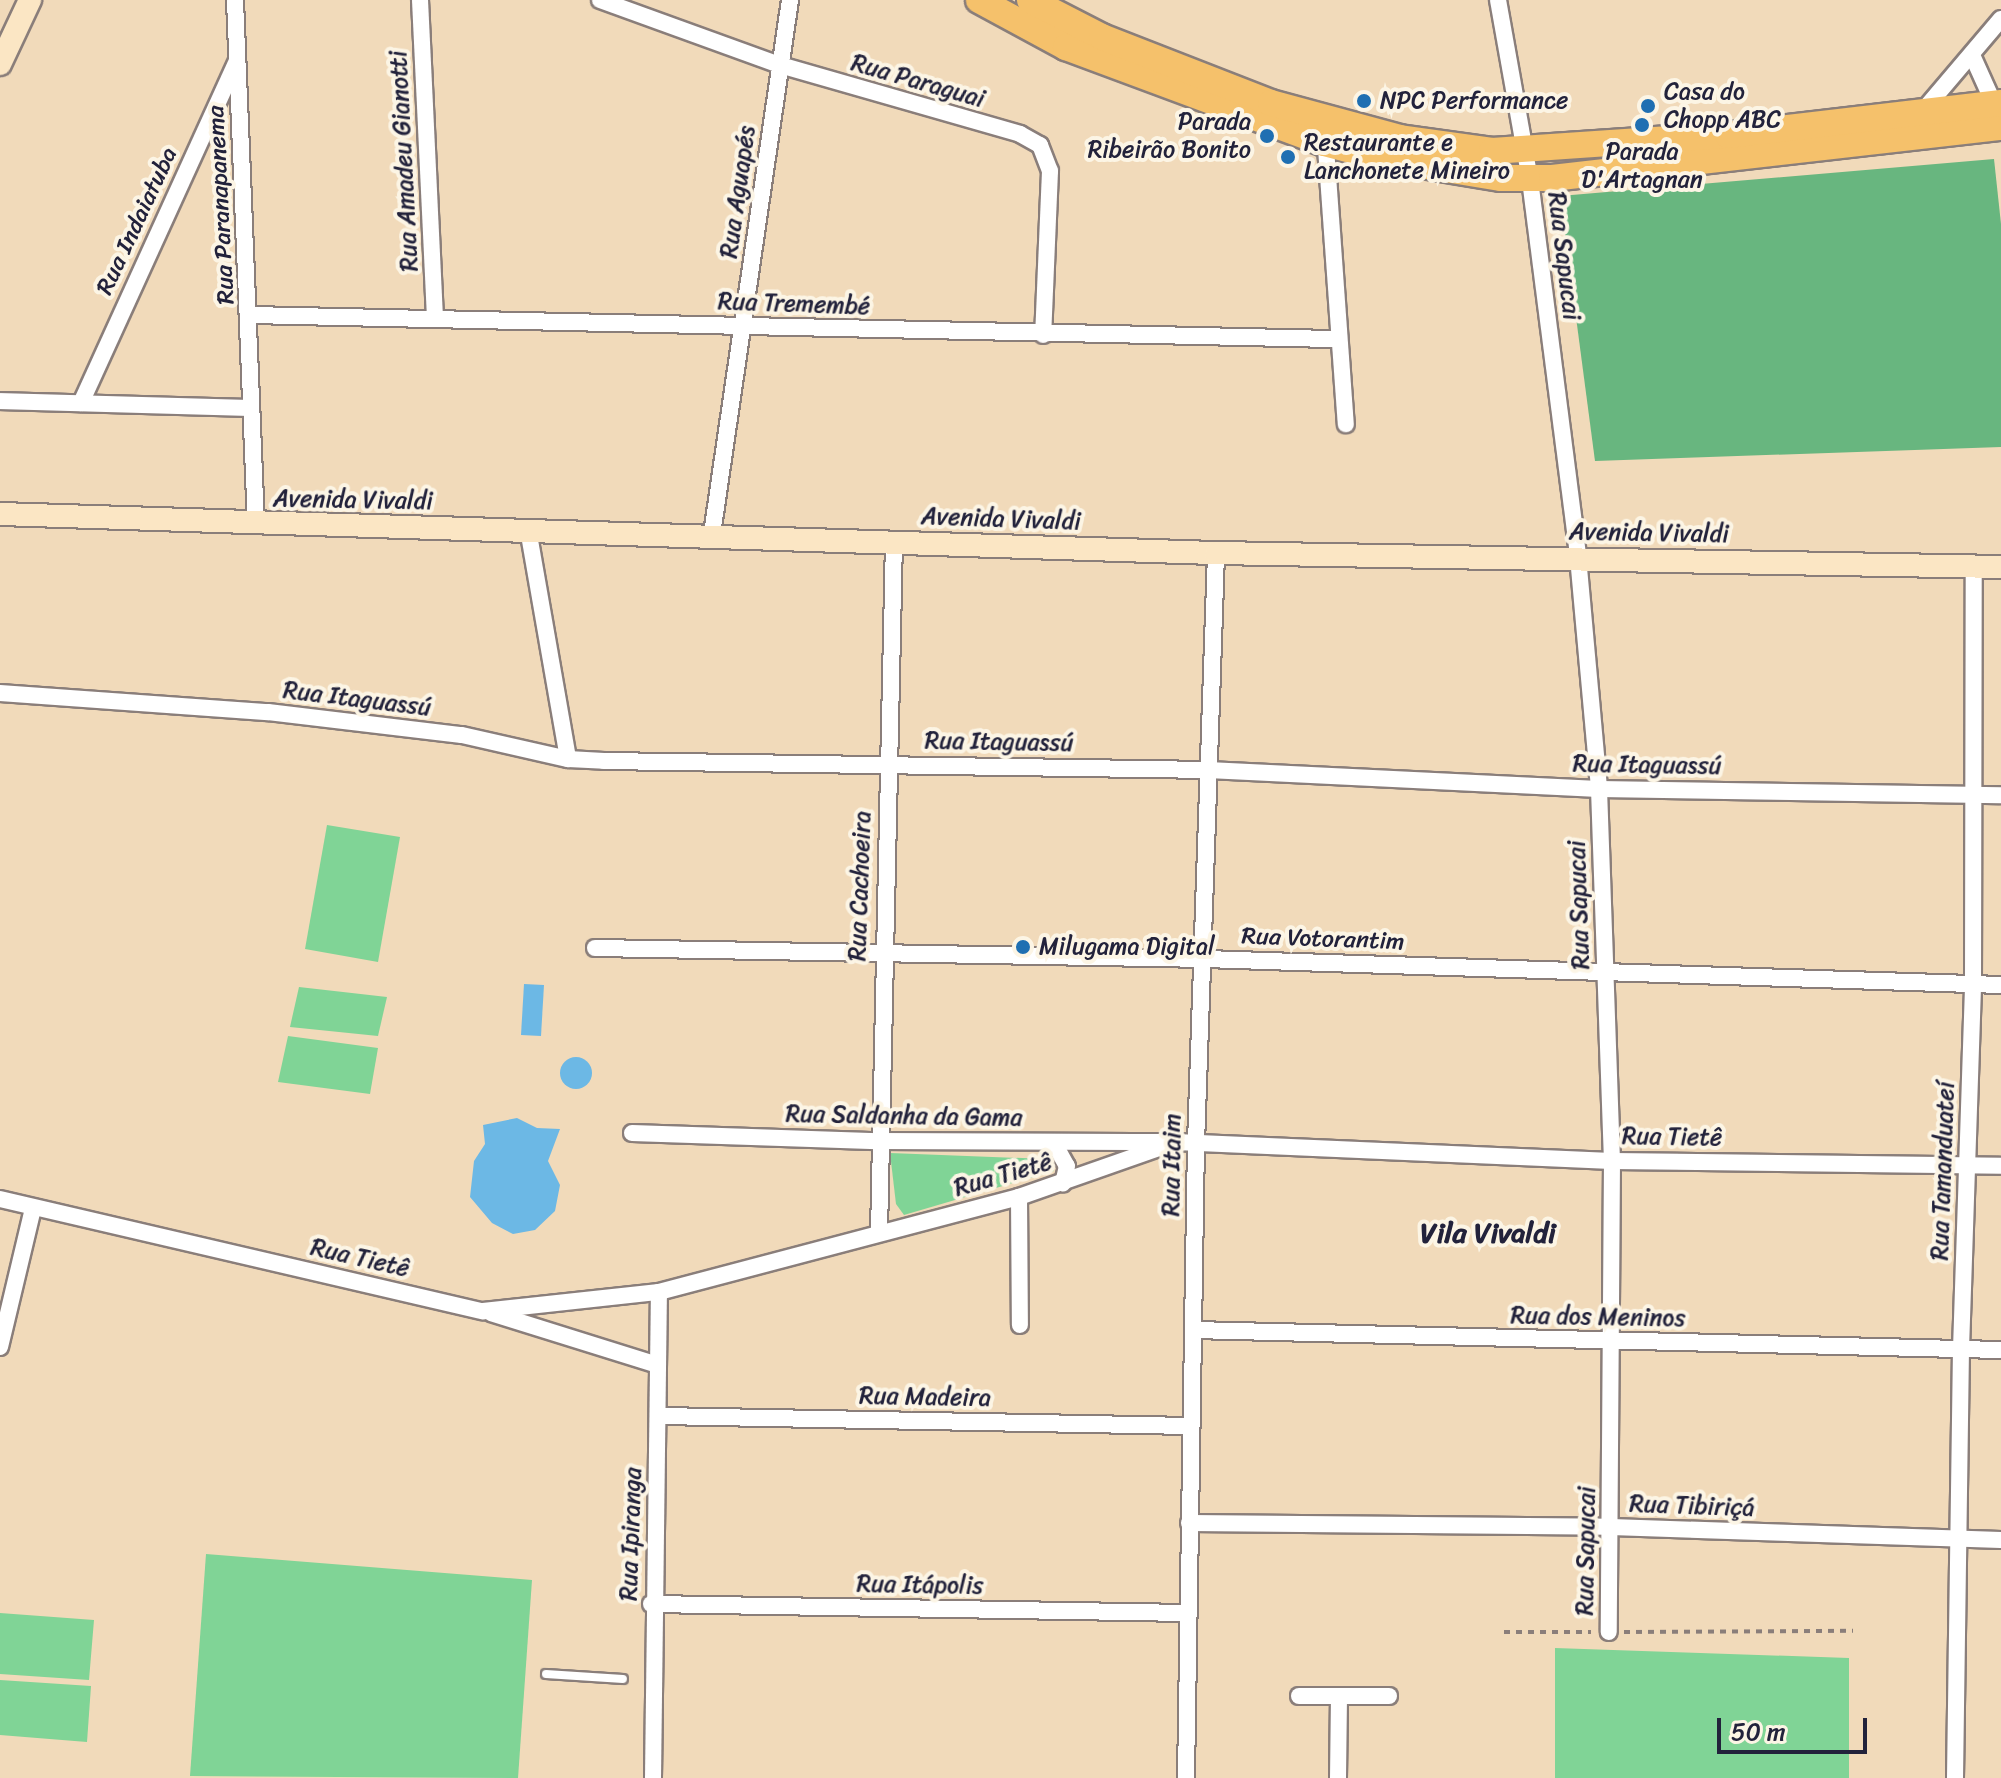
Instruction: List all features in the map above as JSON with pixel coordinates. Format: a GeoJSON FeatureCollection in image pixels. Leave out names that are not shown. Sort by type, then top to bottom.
{"type":"FeatureCollection","features":[{"type":"Feature","properties":{"kind":"main road"},"geometry":{"type":"LineString","coordinates":[[979,0],[1028,13],[1066,47],[1451,171],[1530,180],[1999,111]]}},
{"type":"Feature","properties":{"kind":"main road"},"geometry":{"type":"LineString","coordinates":[[1028,13],[1058,6],[1102,37],[1326,131],[1526,152],[1921,113],[1999,111]]}},
{"type":"Feature","properties":{"kind":"street"},"geometry":{"type":"LineString","coordinates":[[2,53],[30,0]]}},
{"type":"Feature","properties":{"kind":"street","name":"Rua Paranapanema"},"geometry":{"type":"LineString","coordinates":[[235,0],[256,524]]}},
{"type":"Feature","properties":{"kind":"street","name":"Rua Amadeu Gianotti"},"geometry":{"type":"LineString","coordinates":[[420,0],[435,319]]}},
{"type":"Feature","properties":{"kind":"street","name":"Rua Paraguai"},"geometry":{"type":"LineString","coordinates":[[600,0],[780,65],[1020,134],[1040,145],[1050,171],[1043,335]]}},
{"type":"Feature","properties":{"kind":"street","name":"Rua Aguapés"},"geometry":{"type":"LineString","coordinates":[[712,534],[790,0]]}},
{"type":"Feature","properties":{"kind":"street","name":"Rua Sapucai"},"geometry":{"type":"LineString","coordinates":[[1498,0],[1530,180],[1578,557],[1599,789],[1612,1161],[1609,1632]]}},
{"type":"Feature","properties":{"kind":"street"},"geometry":{"type":"LineString","coordinates":[[1921,113],[2001,19]]}},
{"type":"Feature","properties":{"kind":"street"},"geometry":{"type":"LineString","coordinates":[[1972,55],[1999,111]]}},
{"type":"Feature","properties":{"kind":"street","name":"Rua Indaiatuba"},"geometry":{"type":"LineString","coordinates":[[81,403],[238,59]]}},
{"type":"Feature","properties":{"kind":"street"},"geometry":{"type":"LineString","coordinates":[[1326,131],[1336,339],[1346,424]]}},
{"type":"Feature","properties":{"kind":"street","name":"Rua Tremembé"},"geometry":{"type":"LineString","coordinates":[[250,315],[1043,335],[1336,339]]}},
{"type":"Feature","properties":{"kind":"street"},"geometry":{"type":"LineString","coordinates":[[0,401],[251,408]]}},
{"type":"Feature","properties":{"kind":"street","name":"Avenida Vivaldi"},"geometry":{"type":"LineString","coordinates":[[0,514],[256,524],[712,534],[1216,553],[1578,557],[2001,567]]}},
{"type":"Feature","properties":{"kind":"street"},"geometry":{"type":"LineString","coordinates":[[528,529],[568,759]]}},
{"type":"Feature","properties":{"kind":"street","name":"Rua Cachoeira"},"geometry":{"type":"LineString","coordinates":[[879,1233],[882,952],[894,541]]}},
{"type":"Feature","properties":{"kind":"street","name":"Rua Itaim"},"geometry":{"type":"LineString","coordinates":[[1186,1778],[1196,1144],[1205,959],[1216,553]]}},
{"type":"Feature","properties":{"kind":"street","name":"Rua Tamanduateí"},"geometry":{"type":"LineString","coordinates":[[1955,1778],[1961,1349],[1973,984],[1974,566]]}},
{"type":"Feature","properties":{"kind":"street","name":"Rua Itaguassú"},"geometry":{"type":"LineString","coordinates":[[0,693],[282,714],[462,735],[568,759],[1208,770],[1599,789],[2001,795]]}},
{"type":"Feature","properties":{"kind":"street","name":"Rua Votorantim"},"geometry":{"type":"LineString","coordinates":[[595,948],[1205,959],[2001,985]]}},
{"type":"Feature","properties":{"kind":"street","name":"Rua Saldanha da Gama"},"geometry":{"type":"LineString","coordinates":[[632,1133],[878,1141],[1176,1142]]}},
{"type":"Feature","properties":{"kind":"street","name":"Rua Tietê"},"geometry":{"type":"LineString","coordinates":[[0,1199],[483,1311],[659,1292],[1019,1197],[1176,1142],[1612,1161],[2001,1166]]}},
{"type":"Feature","properties":{"kind":"street"},"geometry":{"type":"LineString","coordinates":[[1054,1143],[1067,1166],[1063,1184]]}},
{"type":"Feature","properties":{"kind":"street"},"geometry":{"type":"LineString","coordinates":[[1019,1197],[1020,1325]]}},
{"type":"Feature","properties":{"kind":"street"},"geometry":{"type":"LineString","coordinates":[[0,1347],[33,1208]]}},
{"type":"Feature","properties":{"kind":"street","name":"Rua Ipiranga"},"geometry":{"type":"LineString","coordinates":[[653,1778],[651,1604],[660,1416],[659,1292]]}},
{"type":"Feature","properties":{"kind":"street"},"geometry":{"type":"LineString","coordinates":[[483,1311],[658,1365]]}},
{"type":"Feature","properties":{"kind":"street","name":"Rua dos Meninos"},"geometry":{"type":"LineString","coordinates":[[1193,1330],[2001,1350]]}},
{"type":"Feature","properties":{"kind":"street","name":"Rua Madeira"},"geometry":{"type":"LineString","coordinates":[[660,1416],[1190,1426]]}},
{"type":"Feature","properties":{"kind":"street","name":"Rua Tibiriçá"},"geometry":{"type":"LineString","coordinates":[[1189,1523],[1611,1527],[2001,1540]]}},
{"type":"Feature","properties":{"kind":"street","name":"Rua Itápolis"},"geometry":{"type":"LineString","coordinates":[[651,1604],[1188,1613]]}},
{"type":"Feature","properties":{"kind":"street"},"geometry":{"type":"LineString","coordinates":[[1299,1696],[1389,1696]]}},
{"type":"Feature","properties":{"kind":"street"},"geometry":{"type":"LineString","coordinates":[[1338,1778],[1339,1696]]}},
{"type":"Feature","properties":{"kind":"lane"},"geometry":{"type":"LineString","coordinates":[[546,1674],[623,1679]]}},
{"type":"Feature","properties":{"kind":"path"},"geometry":{"type":"LineString","coordinates":[[1504,1632],[1853,1631]]}},
{"type":"Feature","properties":{"kind":"green space"},"geometry":{"type":"Polygon","coordinates":[[[1994,159],[2001,224],[2001,447],[1595,461],[1560,196],[1994,159]]]}},
{"type":"Feature","properties":{"kind":"green space"},"geometry":{"type":"Polygon","coordinates":[[[327,825],[400,837],[378,962],[305,949],[327,825]]]}},
{"type":"Feature","properties":{"kind":"green space"},"geometry":{"type":"Polygon","coordinates":[[[299,987],[387,997],[378,1036],[290,1027],[299,987]]]}},
{"type":"Feature","properties":{"kind":"green space"},"geometry":{"type":"Polygon","coordinates":[[[288,1036],[378,1048],[370,1094],[278,1082],[288,1036]]]}},
{"type":"Feature","properties":{"kind":"green space"},"geometry":{"type":"Polygon","coordinates":[[[890,1153],[1047,1159],[1054,1171],[904,1215],[896,1204],[890,1153]]]}},
{"type":"Feature","properties":{"kind":"green space"},"geometry":{"type":"Polygon","coordinates":[[[206,1554],[532,1580],[518,1778],[190,1776],[206,1554]]]}},
{"type":"Feature","properties":{"kind":"green space"},"geometry":{"type":"Polygon","coordinates":[[[0,1613],[94,1620],[89,1680],[0,1674],[0,1613]]]}},
{"type":"Feature","properties":{"kind":"green space"},"geometry":{"type":"Polygon","coordinates":[[[1555,1648],[1849,1658],[1849,1778],[1555,1778],[1555,1648]]]}},
{"type":"Feature","properties":{"kind":"green space"},"geometry":{"type":"Polygon","coordinates":[[[0,1680],[91,1686],[87,1742],[0,1735],[0,1680]]]}},
{"type":"Feature","properties":{"kind":"water"},"geometry":{"type":"Polygon","coordinates":[[[524,984],[544,985],[541,1036],[521,1035],[524,984]]]}},
{"type":"Feature","properties":{"kind":"water"},"geometry":{"type":"Polygon","coordinates":[[[576,1057],[588,1061],[592,1073],[588,1085],[576,1089],[564,1085],[560,1073],[564,1061],[576,1057]]]}},
{"type":"Feature","properties":{"kind":"water"},"geometry":{"type":"Polygon","coordinates":[[[517,1118],[537,1128],[560,1129],[548,1161],[560,1185],[555,1211],[535,1230],[513,1234],[492,1223],[470,1197],[474,1161],[485,1144],[483,1125],[517,1118]]]}},
{"type":"Feature","properties":{"kind":"place","name":"NPC Performance"},"geometry":{"type":"Point","coordinates":[1364,101]}},
{"type":"Feature","properties":{"kind":"place","name":"Casa do Chopp ABC"},"geometry":{"type":"Point","coordinates":[1648,106]}},
{"type":"Feature","properties":{"kind":"place","name":"Parada D'Artagnan"},"geometry":{"type":"Point","coordinates":[1642,125]}},
{"type":"Feature","properties":{"kind":"place","name":"Parada Ribeirão Bonito"},"geometry":{"type":"Point","coordinates":[1267,136]}},
{"type":"Feature","properties":{"kind":"place","name":"Restaurante e Lanchonete Mineiro"},"geometry":{"type":"Point","coordinates":[1288,157]}},
{"type":"Feature","properties":{"kind":"place","name":"Milugama Digital"},"geometry":{"type":"Point","coordinates":[1023,947]}},
{"type":"Feature","properties":{"kind":"district","name":"Vila Vivaldi"},"geometry":{"type":"Point","coordinates":[1488,1233]}}]}
